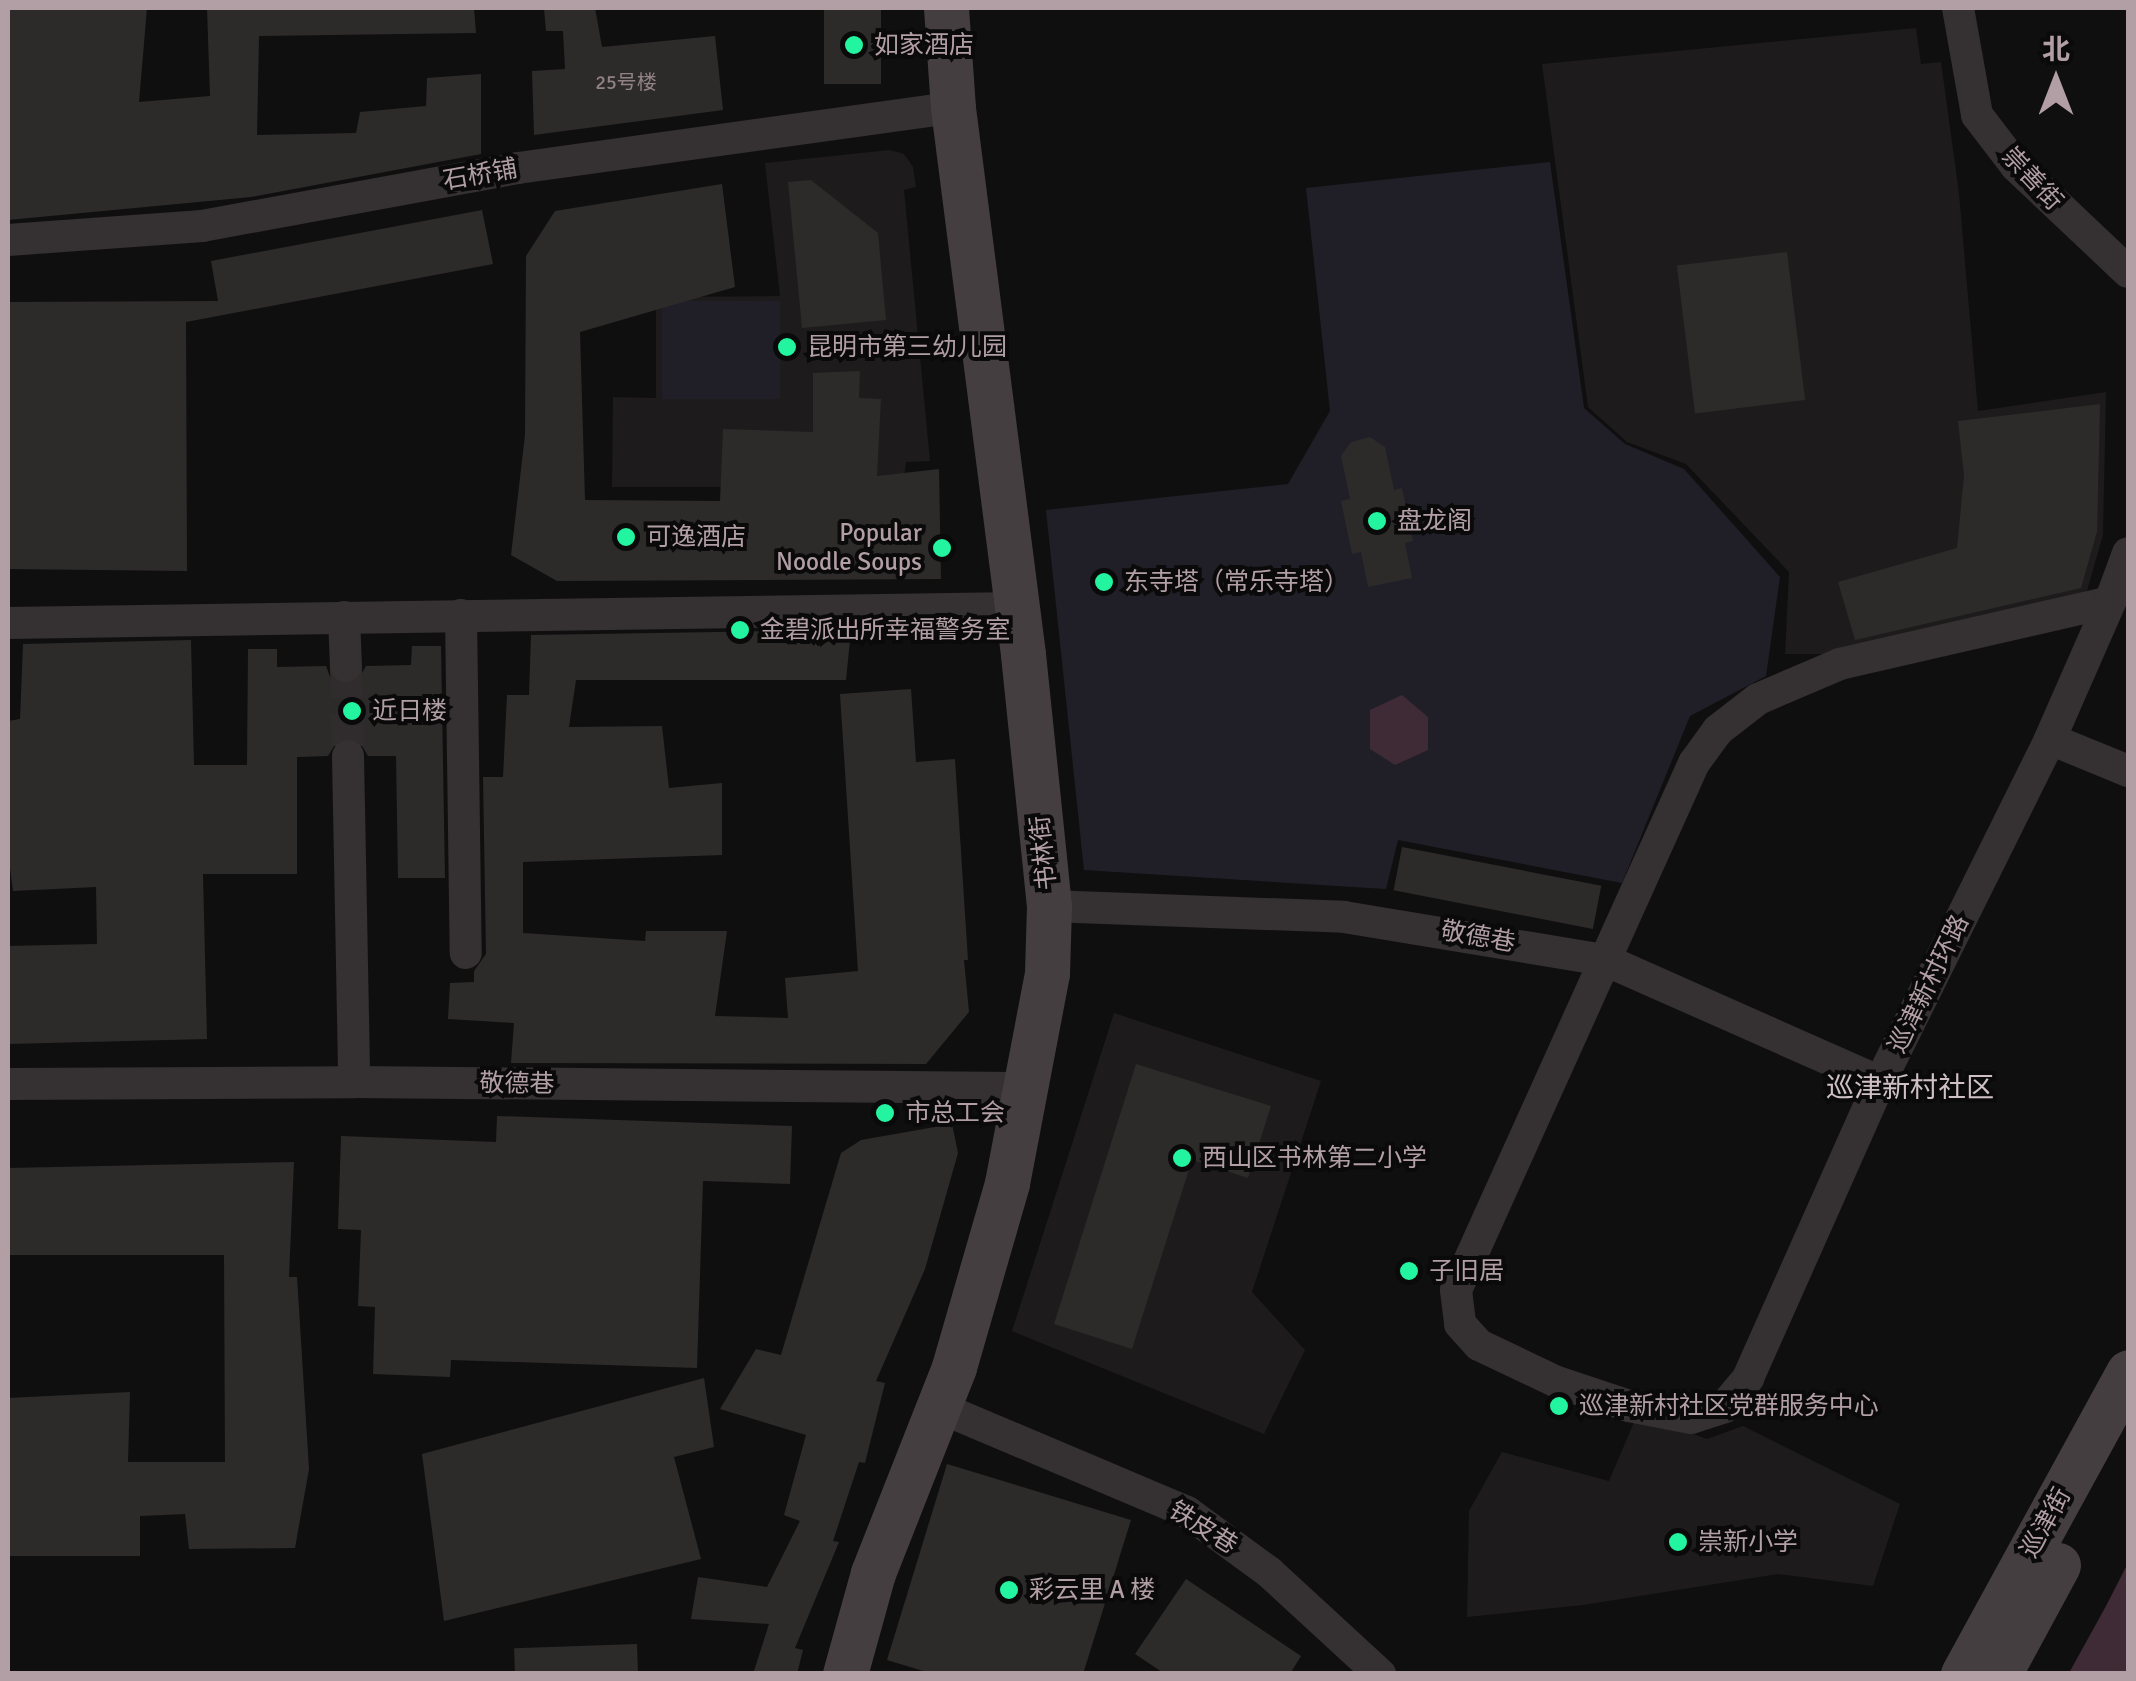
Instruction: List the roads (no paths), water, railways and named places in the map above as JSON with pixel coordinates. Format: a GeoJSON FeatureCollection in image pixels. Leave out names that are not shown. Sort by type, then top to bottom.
{"type":"FeatureCollection","features":[{"type":"Feature","properties":{"kind":"street","name":"书林街"},"geometry":{"type":"LineString","coordinates":[[844,1674],[873,1574],[941,1408],[1007,1183],[1046,973],[1049,906],[1018,608],[954,108],[946,8]]}},
{"type":"Feature","properties":{"kind":"street","name":"崇善街"},"geometry":{"type":"LineString","coordinates":[[1958,8],[1977,115],[2016,166],[2128,272]]}},
{"type":"Feature","properties":{"kind":"street","name":"石桥铺"},"geometry":{"type":"LineString","coordinates":[[8,240],[202,226],[518,168],[954,108]]}},
{"type":"Feature","properties":{"kind":"street"},"geometry":{"type":"LineString","coordinates":[[2110,602],[2128,553]]}},
{"type":"Feature","properties":{"kind":"street","name":"巡津新村环路"},"geometry":{"type":"LineString","coordinates":[[2110,602],[2050,738],[1880,1082],[1748,1378],[1724,1407],[1691,1418],[1628,1406],[1557,1382],[1479,1345],[1460,1324],[1456,1290],[1694,763],[1718,730],[1758,700],[1840,664],[2110,602]]}},
{"type":"Feature","properties":{"kind":"street"},"geometry":{"type":"LineString","coordinates":[[8,622],[1018,608]]}},
{"type":"Feature","properties":{"kind":"street"},"geometry":{"type":"LineString","coordinates":[[461,615],[466,953]]}},
{"type":"Feature","properties":{"kind":"street"},"geometry":{"type":"LineString","coordinates":[[344,617],[346,666]]}},
{"type":"Feature","properties":{"kind":"street"},"geometry":{"type":"LineString","coordinates":[[2050,738],[2128,770]]}},
{"type":"Feature","properties":{"kind":"street"},"geometry":{"type":"LineString","coordinates":[[348,756],[354,1082]]}},
{"type":"Feature","properties":{"kind":"street","name":"敬德巷"},"geometry":{"type":"LineString","coordinates":[[1049,906],[1344,916],[1605,960],[1880,1082]]}},
{"type":"Feature","properties":{"kind":"street","name":"敬德巷"},"geometry":{"type":"LineString","coordinates":[[8,1084],[354,1082],[1027,1088]]}},
{"type":"Feature","properties":{"kind":"street","name":"巡津街"},"geometry":{"type":"LineString","coordinates":[[1963,1674],[2128,1372]]}},
{"type":"Feature","properties":{"kind":"street","name":"铁皮巷"},"geometry":{"type":"LineString","coordinates":[[941,1408],[1187,1512],[1269,1572],[1380,1674]]}},
{"type":"Feature","properties":{"kind":"street","name":"巡津街"},"geometry":{"type":"LineString","coordinates":[[1999,1674],[2128,1434]]}},
{"type":"Feature","properties":{"kind":"tunnel"},"geometry":{"type":"LineString","coordinates":[[346,666],[348,756]]}},
{"type":"Feature","properties":{"kind":"place","name":"如家酒店"},"geometry":{"type":"Point","coordinates":[854,45]}},
{"type":"Feature","properties":{"kind":"place","name":"昆明市第三幼儿园"},"geometry":{"type":"Point","coordinates":[787,347]}},
{"type":"Feature","properties":{"kind":"place","name":"盘龙阁"},"geometry":{"type":"Point","coordinates":[1377,521]}},
{"type":"Feature","properties":{"kind":"place","name":"可逸酒店"},"geometry":{"type":"Point","coordinates":[626,537]}},
{"type":"Feature","properties":{"kind":"place","name":"Popular Noodle Soups"},"geometry":{"type":"Point","coordinates":[942,548]}},
{"type":"Feature","properties":{"kind":"place","name":"东寺塔（常乐寺塔）"},"geometry":{"type":"Point","coordinates":[1104,582]}},
{"type":"Feature","properties":{"kind":"place","name":"金碧派出所幸福警务室"},"geometry":{"type":"Point","coordinates":[740,630]}},
{"type":"Feature","properties":{"kind":"place","name":"近日楼"},"geometry":{"type":"Point","coordinates":[352,711]}},
{"type":"Feature","properties":{"kind":"place","name":"市总工会"},"geometry":{"type":"Point","coordinates":[885,1113]}},
{"type":"Feature","properties":{"kind":"place","name":"西山区书林第二小学"},"geometry":{"type":"Point","coordinates":[1182,1158]}},
{"type":"Feature","properties":{"kind":"place","name":"子旧居"},"geometry":{"type":"Point","coordinates":[1409,1271]}},
{"type":"Feature","properties":{"kind":"place","name":"巡津新村社区党群服务中心"},"geometry":{"type":"Point","coordinates":[1559,1406]}},
{"type":"Feature","properties":{"kind":"place","name":"崇新小学"},"geometry":{"type":"Point","coordinates":[1678,1542]}},
{"type":"Feature","properties":{"kind":"place","name":"彩云里 A 楼"},"geometry":{"type":"Point","coordinates":[1009,1590]}},
{"type":"Feature","properties":{"kind":"district","name":"巡津新村社区"},"geometry":{"type":"Point","coordinates":[1910,1088]}}]}
